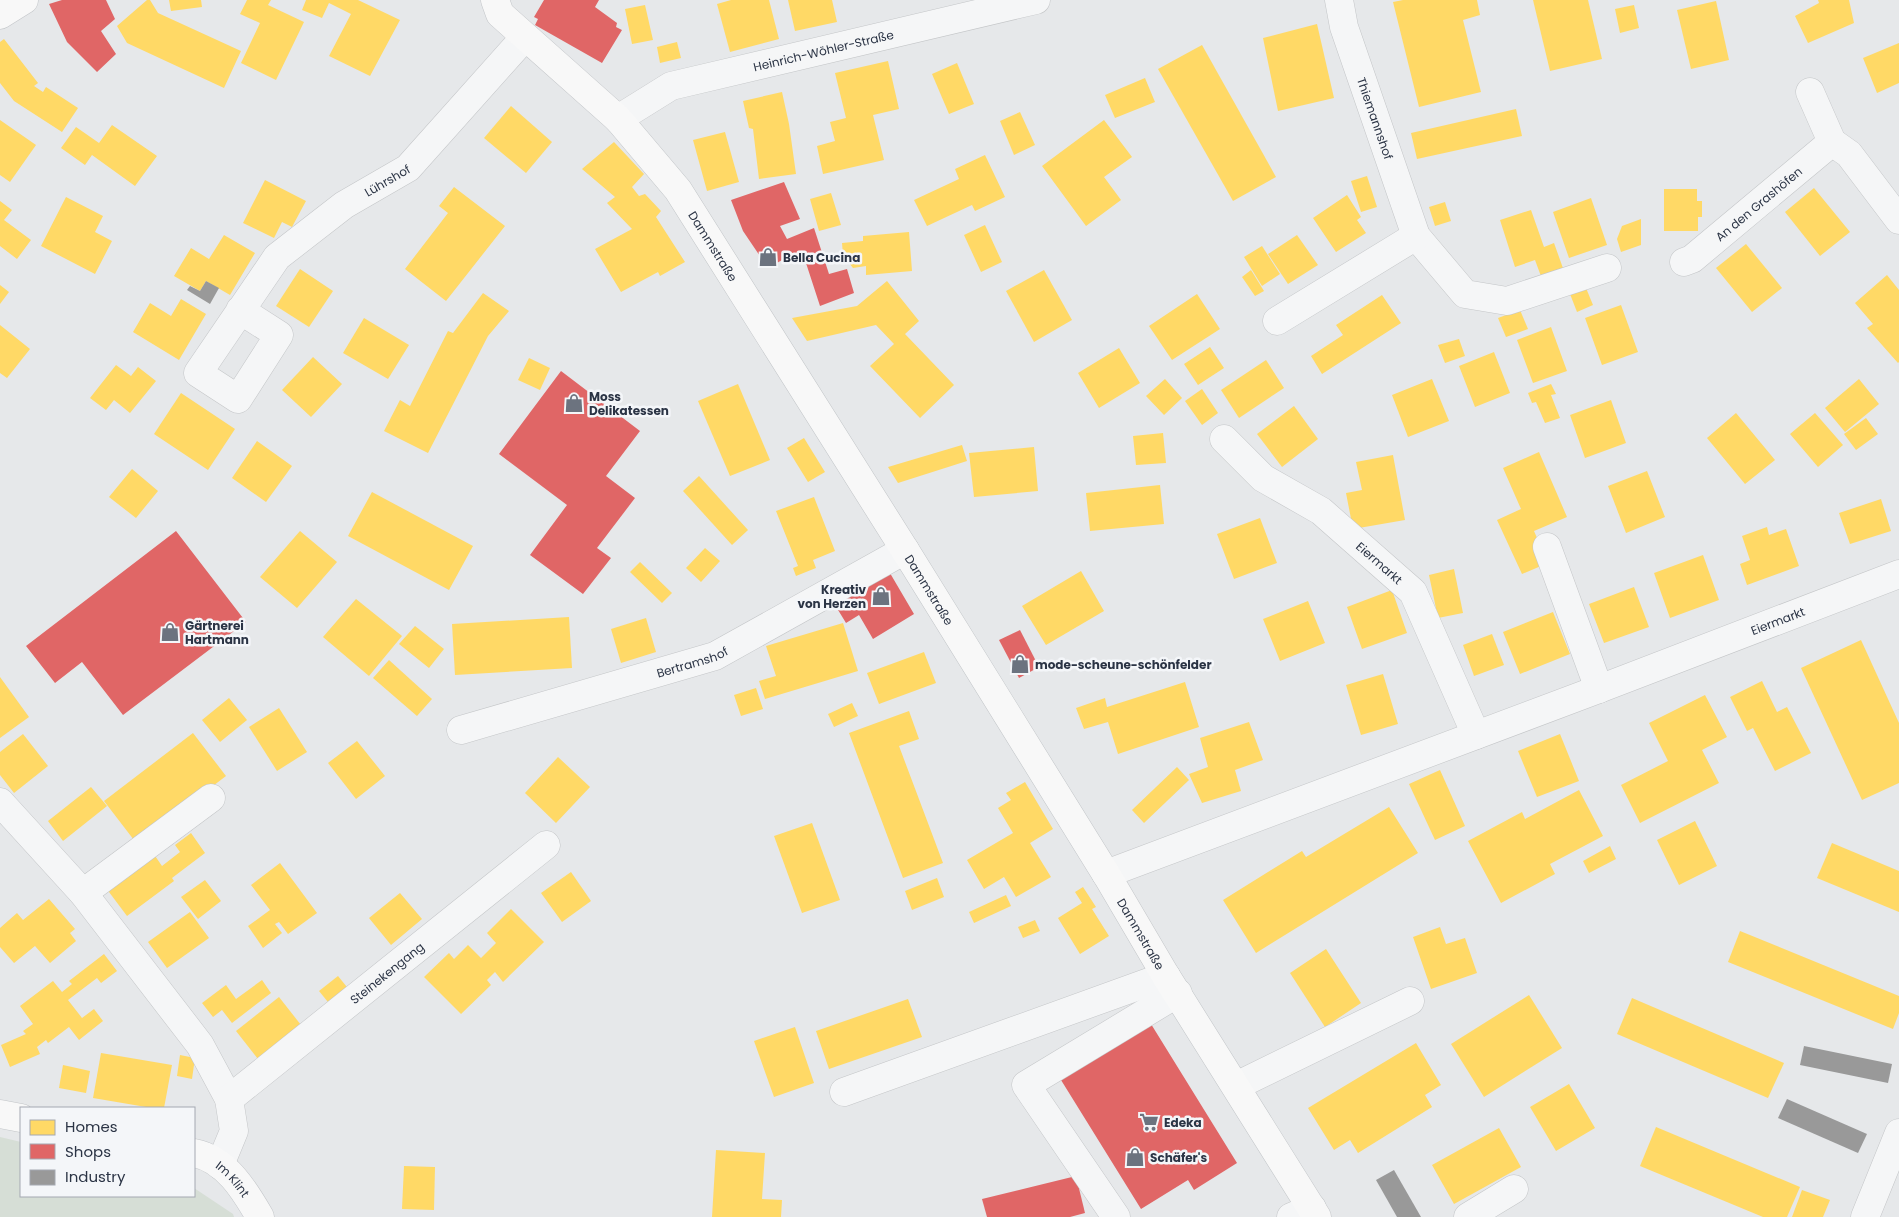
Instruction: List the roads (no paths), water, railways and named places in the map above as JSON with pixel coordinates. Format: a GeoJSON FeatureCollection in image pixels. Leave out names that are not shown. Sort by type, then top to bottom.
{"type":"FeatureCollection","features":[{"type":"Feature","properties":{"kind":"main road"},"geometry":{"type":"LineString","coordinates":[[0,15],[24,0]]}},
{"type":"Feature","properties":{"kind":"main road","name":"Dammstraße"},"geometry":{"type":"LineString","coordinates":[[492,5],[525,37],[618,119],[678,190],[1106,874],[1236,1086],[1307,1214]]}},
{"type":"Feature","properties":{"kind":"main road"},"geometry":{"type":"LineString","coordinates":[[0,1114],[20,1118]]}},
{"type":"Feature","properties":{"kind":"main road","name":"Im Klint"},"geometry":{"type":"LineString","coordinates":[[195,1153],[220,1165],[242,1187],[260,1217]]}},
{"type":"Feature","properties":{"kind":"street","name":"Heinrich-Wöhler-Straße"},"geometry":{"type":"LineString","coordinates":[[618,119],[671,86],[1036,0]]}},
{"type":"Feature","properties":{"kind":"street","name":"Thiemannshof"},"geometry":{"type":"LineString","coordinates":[[1339,0],[1344,27],[1416,236],[1465,294],[1507,301],[1607,268]]}},
{"type":"Feature","properties":{"kind":"street","name":"Lührshof"},"geometry":{"type":"LineString","coordinates":[[240,310],[277,257],[344,205],[408,168],[525,37]]}},
{"type":"Feature","properties":{"kind":"street"},"geometry":{"type":"LineString","coordinates":[[1810,92],[1832,142],[1849,154],[1899,220]]}},
{"type":"Feature","properties":{"kind":"street","name":"An den Grashöfen"},"geometry":{"type":"LineString","coordinates":[[1684,262],[1692,259],[1832,142]]}},
{"type":"Feature","properties":{"kind":"street"},"geometry":{"type":"LineString","coordinates":[[1277,321],[1416,236]]}},
{"type":"Feature","properties":{"kind":"street","name":"Eiermarkt"},"geometry":{"type":"LineString","coordinates":[[1224,439],[1263,478],[1321,511],[1413,592],[1476,735]]}},
{"type":"Feature","properties":{"kind":"street"},"geometry":{"type":"LineString","coordinates":[[1547,546],[1599,689]]}},
{"type":"Feature","properties":{"kind":"street","name":"Bertramshof"},"geometry":{"type":"LineString","coordinates":[[461,730],[715,656],[905,550]]}},
{"type":"Feature","properties":{"kind":"street","name":"Eiermarkt"},"geometry":{"type":"LineString","coordinates":[[1106,874],[1899,574]]}},
{"type":"Feature","properties":{"kind":"street"},"geometry":{"type":"LineString","coordinates":[[82,893],[212,798]]}},
{"type":"Feature","properties":{"kind":"street"},"geometry":{"type":"LineString","coordinates":[[0,802],[82,893],[200,1045],[229,1099],[234,1131],[220,1165]]}},
{"type":"Feature","properties":{"kind":"street","name":"Steinekengang"},"geometry":{"type":"LineString","coordinates":[[229,1099],[546,845]]}},
{"type":"Feature","properties":{"kind":"street"},"geometry":{"type":"LineString","coordinates":[[1116,1217],[1026,1085],[1172,984]]}},
{"type":"Feature","properties":{"kind":"street"},"geometry":{"type":"LineString","coordinates":[[844,1092],[1172,984]]}},
{"type":"Feature","properties":{"kind":"street"},"geometry":{"type":"LineString","coordinates":[[1236,1086],[1410,1001]]}},
{"type":"Feature","properties":{"kind":"street"},"geometry":{"type":"LineString","coordinates":[[1865,1217],[1899,1134]]}},
{"type":"Feature","properties":{"kind":"street"},"geometry":{"type":"LineString","coordinates":[[1468,1217],[1514,1189]]}},
{"type":"Feature","properties":{"kind":"place","name":"Bella Cucina"},"geometry":{"type":"Point","coordinates":[768,257]}},
{"type":"Feature","properties":{"kind":"place","name":"Moss Delikatessen"},"geometry":{"type":"Point","coordinates":[574,403]}},
{"type":"Feature","properties":{"kind":"place","name":"Kreativ von Herzen"},"geometry":{"type":"Point","coordinates":[881,596]}},
{"type":"Feature","properties":{"kind":"place","name":"Gärtnerei Hartmann"},"geometry":{"type":"Point","coordinates":[170,632]}},
{"type":"Feature","properties":{"kind":"place","name":"mode-scheune-schönfelder"},"geometry":{"type":"Point","coordinates":[1020,664]}},
{"type":"Feature","properties":{"kind":"place","name":"Edeka"},"geometry":{"type":"Point","coordinates":[1149,1122]}},
{"type":"Feature","properties":{"kind":"place","name":"Schäfer's"},"geometry":{"type":"Point","coordinates":[1135,1157]}}]}
